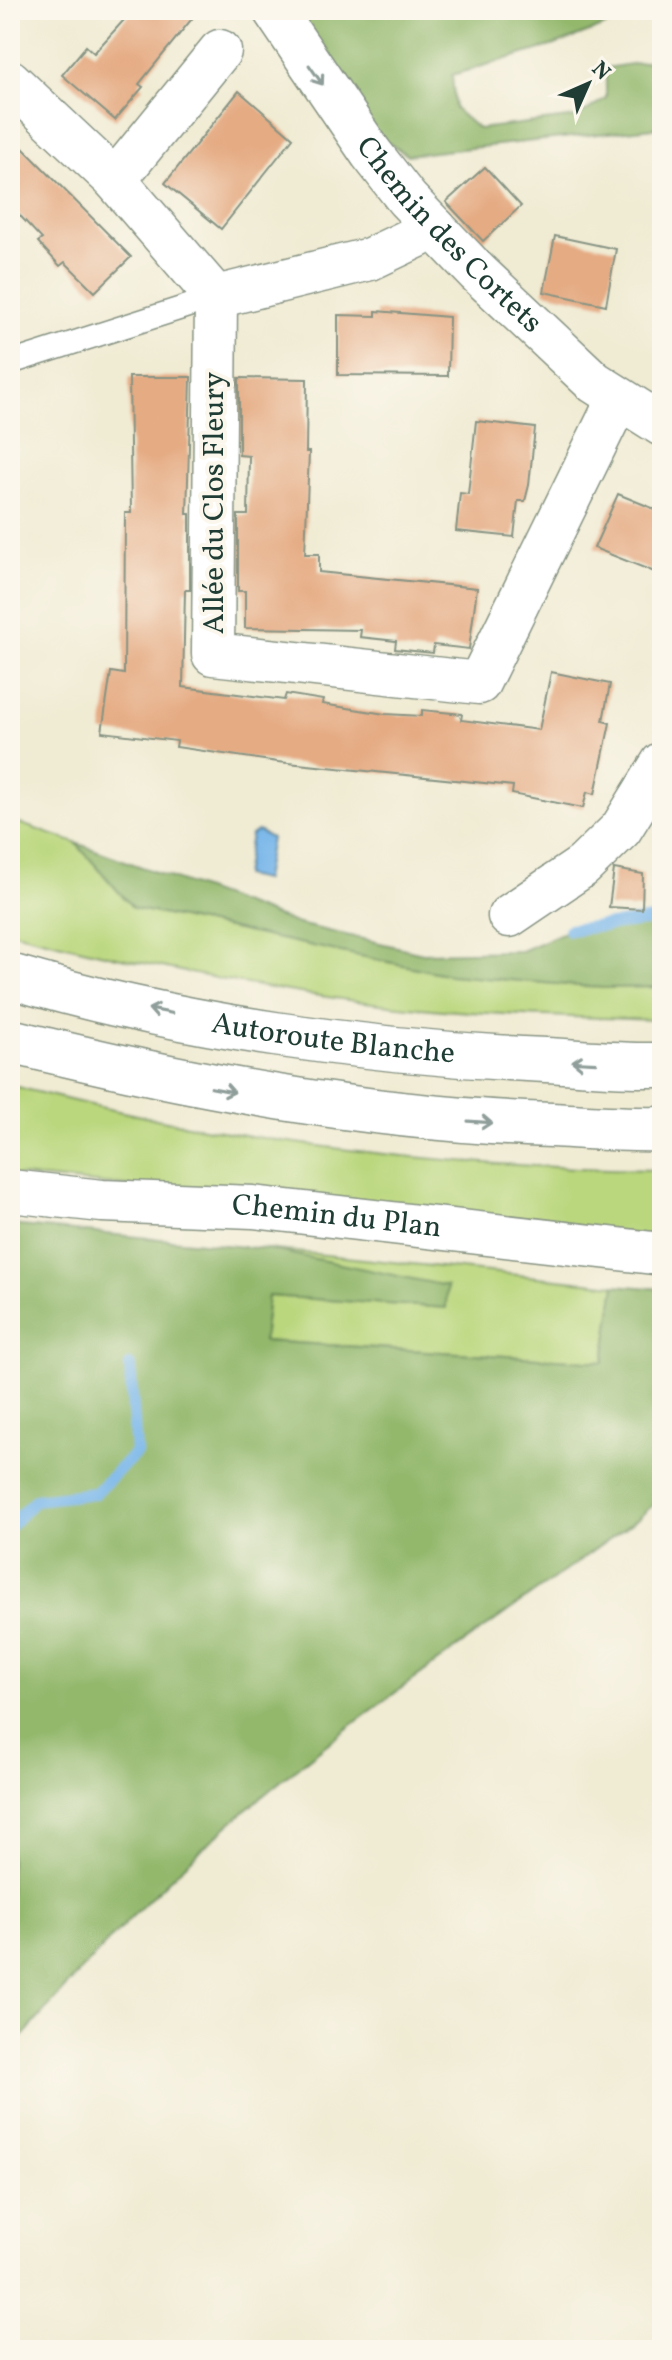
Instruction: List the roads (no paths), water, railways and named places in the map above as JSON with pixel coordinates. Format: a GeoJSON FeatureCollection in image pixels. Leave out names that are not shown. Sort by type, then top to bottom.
{"type":"FeatureCollection","features":[{"type":"Feature","properties":{"kind":"highway","name":"Autoroute Blanche"},"geometry":{"type":"LineString","coordinates":[[10,976],[134,1007],[356,1044],[476,1057],[662,1065]]}},
{"type":"Feature","properties":{"kind":"highway"},"geometry":{"type":"LineString","coordinates":[[10,1041],[228,1091],[344,1108],[477,1122],[662,1129]]}},
{"type":"Feature","properties":{"kind":"street","name":"Chemin des Cortets"},"geometry":{"type":"LineString","coordinates":[[274,10],[371,153],[435,228],[594,382],[662,425]]}},
{"type":"Feature","properties":{"kind":"street"},"geometry":{"type":"LineString","coordinates":[[115,180],[220,51]]}},
{"type":"Feature","properties":{"kind":"street"},"geometry":{"type":"LineString","coordinates":[[10,81],[115,180],[216,297],[370,259],[435,228]]}},
{"type":"Feature","properties":{"kind":"street","name":"Allée du Clos Fleury"},"geometry":{"type":"LineString","coordinates":[[216,297],[213,654],[479,683],[618,399]]}},
{"type":"Feature","properties":{"kind":"street"},"geometry":{"type":"LineString","coordinates":[[509,916],[583,866],[621,829],[662,763]]}},
{"type":"Feature","properties":{"kind":"street","name":"Chemin du Plan"},"geometry":{"type":"LineString","coordinates":[[10,1191],[102,1201],[268,1208],[662,1254]]}},
{"type":"Feature","properties":{"kind":"lane"},"geometry":{"type":"LineString","coordinates":[[10,363],[216,297]]}},
{"type":"Feature","properties":{"kind":"water"},"geometry":{"type":"Polygon","coordinates":[[[258,831],[271,838],[264,880],[244,876],[251,835],[258,831]]]}},
{"type":"Feature","properties":{"kind":"waterway"},"geometry":{"type":"LineString","coordinates":[[569,930],[662,919]]}},
{"type":"Feature","properties":{"kind":"waterway"},"geometry":{"type":"LineString","coordinates":[[10,1526],[35,1500],[95,1493],[136,1453],[130,1366]]}}]}
